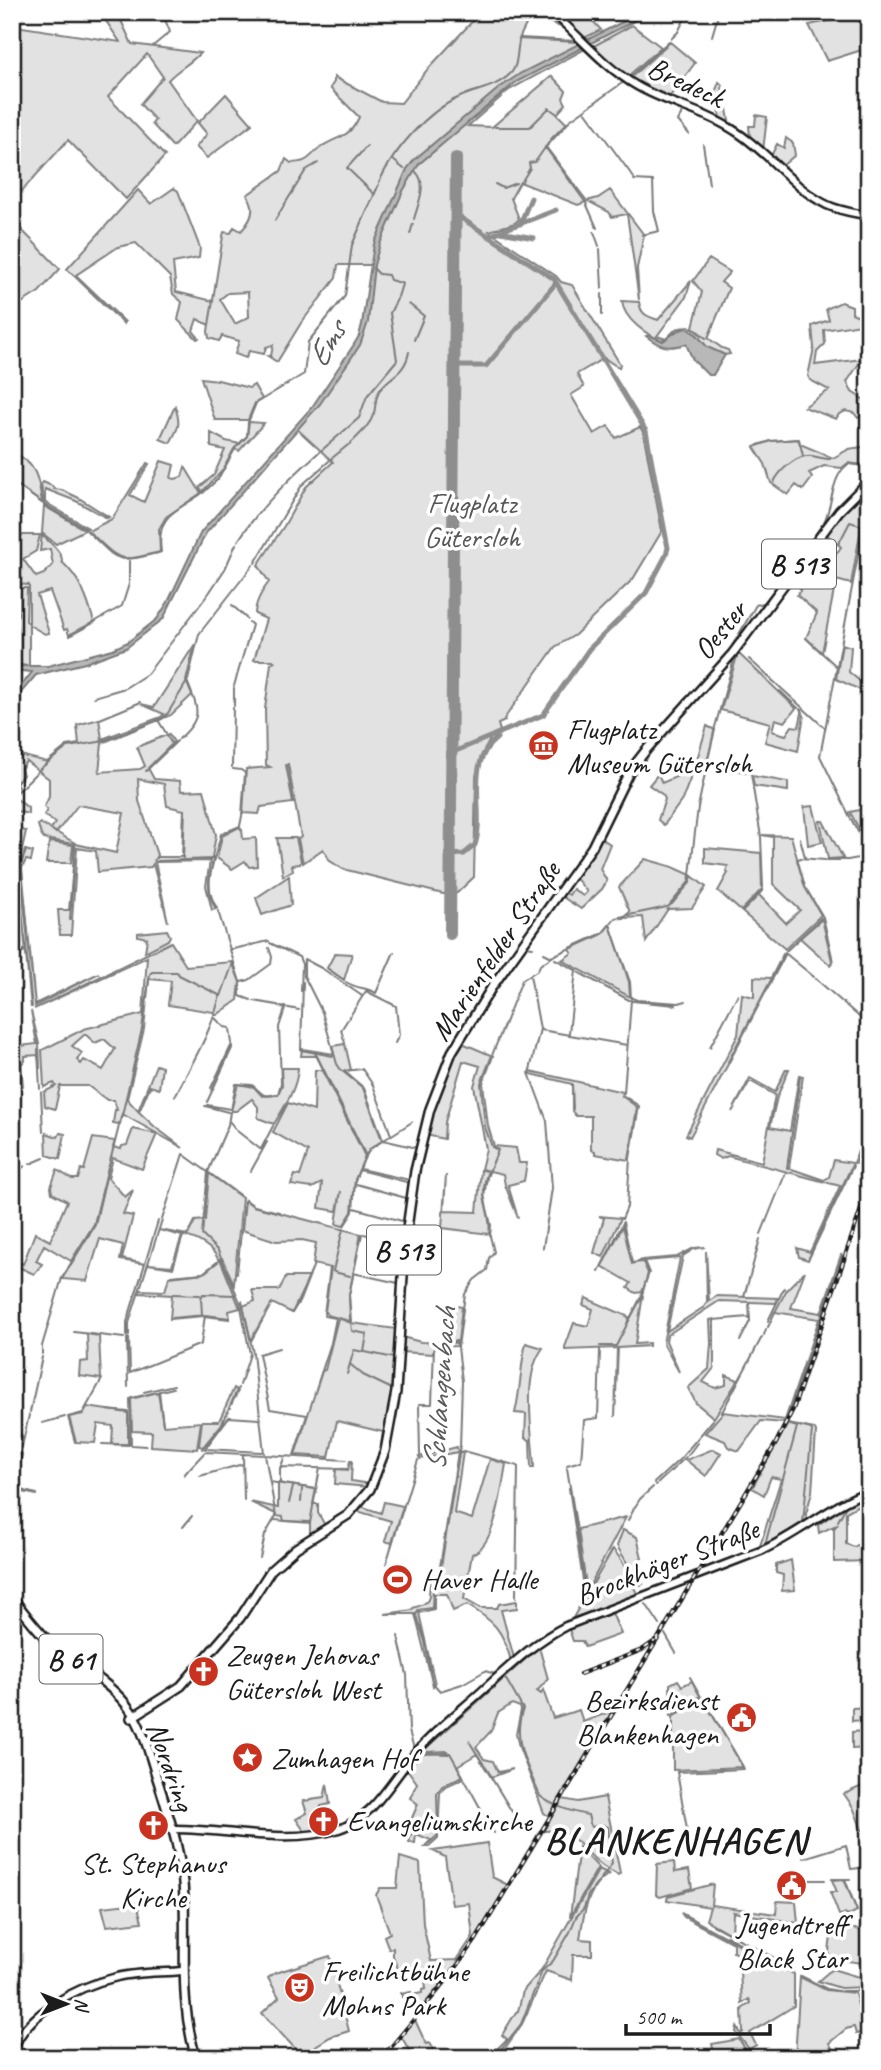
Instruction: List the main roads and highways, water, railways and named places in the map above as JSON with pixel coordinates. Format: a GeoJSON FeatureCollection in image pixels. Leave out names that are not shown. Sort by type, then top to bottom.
{"type":"FeatureCollection","features":[{"type":"Feature","properties":{"kind":"main road","name":"Bredeck"},"geometry":{"type":"LineString","coordinates":[[552,12],[583,45],[627,80],[735,130],[804,191],[822,202],[838,209],[869,216]]}},
{"type":"Feature","properties":{"kind":"main road","name":"Oester"},"geometry":{"type":"LineString","coordinates":[[629,772],[733,652],[833,519],[869,481]]}},
{"type":"Feature","properties":{"kind":"main road","name":"Marienfelder Straße"},"geometry":{"type":"LineString","coordinates":[[132,1716],[164,1699],[181,1686],[240,1618],[278,1562],[348,1515],[364,1498],[377,1475],[387,1443],[396,1392],[405,1243],[411,1193],[435,1092],[452,1052],[475,1013],[599,836],[629,772]]}},
{"type":"Feature","properties":{"kind":"main road","name":"Brockhäger Straße"},"geometry":{"type":"LineString","coordinates":[[171,1831],[272,1835],[330,1831],[359,1819],[377,1803],[418,1750],[541,1640],[566,1626],[764,1550],[852,1498],[869,1491]]}},
{"type":"Feature","properties":{"kind":"main road","name":"Nordring"},"geometry":{"type":"LineString","coordinates":[[12,1600],[44,1639],[102,1685],[132,1716],[145,1738],[184,1890],[182,2017],[195,2058]]}},
{"type":"Feature","properties":{"kind":"main road"},"geometry":{"type":"LineString","coordinates":[[12,2043],[34,2015],[50,2003],[75,1991],[117,1975],[181,1970]]}},
{"type":"Feature","properties":{"kind":"main road"},"geometry":{"type":"LineString","coordinates":[[12,2054],[26,2027],[38,2014],[56,2002],[117,1977],[181,1970]]}},
{"type":"Feature","properties":{"kind":"waterway"},"geometry":{"type":"LineString","coordinates":[[20,12],[23,17]]}},
{"type":"Feature","properties":{"kind":"waterway"},"geometry":{"type":"LineString","coordinates":[[153,46],[170,32],[162,12]]}},
{"type":"Feature","properties":{"kind":"waterway"},"geometry":{"type":"LineString","coordinates":[[671,39],[678,32],[688,12]]}},
{"type":"Feature","properties":{"kind":"waterway"},"geometry":{"type":"LineString","coordinates":[[712,36],[719,12]]}},
{"type":"Feature","properties":{"kind":"waterway"},"geometry":{"type":"LineString","coordinates":[[15,23],[21,19]]}},
{"type":"Feature","properties":{"kind":"waterway"},"geometry":{"type":"LineString","coordinates":[[379,182],[393,157],[413,133],[436,112],[460,97],[499,82],[513,71],[520,38],[576,41]]}},
{"type":"Feature","properties":{"kind":"waterway"},"geometry":{"type":"LineString","coordinates":[[630,77],[669,41]]}},
{"type":"Feature","properties":{"kind":"waterway"},"geometry":{"type":"LineString","coordinates":[[522,181],[530,168],[529,163],[535,162],[552,138],[570,120],[625,81]]}},
{"type":"Feature","properties":{"kind":"waterway"},"geometry":{"type":"LineString","coordinates":[[495,127],[530,127],[549,108],[556,113]]}},
{"type":"Feature","properties":{"kind":"waterway"},"geometry":{"type":"LineString","coordinates":[[585,111],[634,178]]}},
{"type":"Feature","properties":{"kind":"waterway"},"geometry":{"type":"LineString","coordinates":[[683,111],[678,121],[689,134]]}},
{"type":"Feature","properties":{"kind":"waterway"},"geometry":{"type":"LineString","coordinates":[[703,144],[709,184]]}},
{"type":"Feature","properties":{"kind":"waterway"},"geometry":{"type":"LineString","coordinates":[[367,146],[347,168],[373,193]]}},
{"type":"Feature","properties":{"kind":"waterway"},"geometry":{"type":"LineString","coordinates":[[545,147],[586,203],[597,228]]}},
{"type":"Feature","properties":{"kind":"waterway"},"geometry":{"type":"LineString","coordinates":[[392,159],[404,169]]}},
{"type":"Feature","properties":{"kind":"waterway"},"geometry":{"type":"LineString","coordinates":[[275,220],[306,170],[318,163]]}},
{"type":"Feature","properties":{"kind":"waterway"},"geometry":{"type":"LineString","coordinates":[[414,219],[422,188],[416,172]]}},
{"type":"Feature","properties":{"kind":"waterway"},"geometry":{"type":"LineString","coordinates":[[634,180],[653,181],[654,211],[659,231],[642,235]]}},
{"type":"Feature","properties":{"kind":"waterway"},"geometry":{"type":"LineString","coordinates":[[495,184],[503,188],[516,183]]}},
{"type":"Feature","properties":{"kind":"waterway","name":"Ems"},"geometry":{"type":"LineString","coordinates":[[249,420],[256,403],[304,374],[308,342],[345,296],[352,245],[379,184]]}},
{"type":"Feature","properties":{"kind":"waterway"},"geometry":{"type":"LineString","coordinates":[[410,234],[413,224]]}},
{"type":"Feature","properties":{"kind":"waterway"},"geometry":{"type":"LineString","coordinates":[[594,232],[599,246]]}},
{"type":"Feature","properties":{"kind":"waterway"},"geometry":{"type":"LineString","coordinates":[[600,249],[602,288]]}},
{"type":"Feature","properties":{"kind":"waterway"},"geometry":{"type":"LineString","coordinates":[[373,268],[379,274],[388,275],[390,280],[401,283]]}},
{"type":"Feature","properties":{"kind":"waterway"},"geometry":{"type":"LineString","coordinates":[[398,297],[402,284]]}},
{"type":"Feature","properties":{"kind":"waterway"},"geometry":{"type":"LineString","coordinates":[[602,294],[602,315]]}},
{"type":"Feature","properties":{"kind":"waterway"},"geometry":{"type":"LineString","coordinates":[[322,450],[359,418],[367,396],[397,360],[390,313],[397,299]]}},
{"type":"Feature","properties":{"kind":"waterway"},"geometry":{"type":"LineString","coordinates":[[409,304],[424,316],[414,340]]}},
{"type":"Feature","properties":{"kind":"waterway"},"geometry":{"type":"LineString","coordinates":[[350,444],[370,422],[379,391],[404,365],[409,352]]}},
{"type":"Feature","properties":{"kind":"waterway"},"geometry":{"type":"LineString","coordinates":[[203,493],[218,479],[234,449],[247,436],[248,422]]}},
{"type":"Feature","properties":{"kind":"waterway"},"geometry":{"type":"LineString","coordinates":[[758,445],[799,439],[803,456]]}},
{"type":"Feature","properties":{"kind":"waterway"},"geometry":{"type":"LineString","coordinates":[[331,459],[348,445]]}},
{"type":"Feature","properties":{"kind":"waterway"},"geometry":{"type":"LineString","coordinates":[[238,541],[276,494],[319,452]]}},
{"type":"Feature","properties":{"kind":"waterway"},"geometry":{"type":"LineString","coordinates":[[774,482],[795,460],[806,456],[830,459]]}},
{"type":"Feature","properties":{"kind":"waterway"},"geometry":{"type":"LineString","coordinates":[[255,563],[302,485],[329,461]]}},
{"type":"Feature","properties":{"kind":"waterway"},"geometry":{"type":"LineString","coordinates":[[868,463],[869,473]]}},
{"type":"Feature","properties":{"kind":"waterway","name":"Schlangenbach"},"geometry":{"type":"LineString","coordinates":[[824,522],[836,482],[843,469],[849,464],[863,466],[868,463]]}},
{"type":"Feature","properties":{"kind":"waterway"},"geometry":{"type":"LineString","coordinates":[[12,482],[42,503]]}},
{"type":"Feature","properties":{"kind":"waterway"},"geometry":{"type":"LineString","coordinates":[[155,554],[161,552],[160,540],[164,522],[175,511],[201,494]]}},
{"type":"Feature","properties":{"kind":"waterway"},"geometry":{"type":"LineString","coordinates":[[850,817],[820,756],[869,498]]}},
{"type":"Feature","properties":{"kind":"waterway"},"geometry":{"type":"LineString","coordinates":[[44,505],[85,529]]}},
{"type":"Feature","properties":{"kind":"waterway"},"geometry":{"type":"LineString","coordinates":[[839,543],[850,522],[863,526]]}},
{"type":"Feature","properties":{"kind":"waterway","name":"Schlangenbach"},"geometry":{"type":"LineString","coordinates":[[733,651],[732,646],[756,605],[767,602],[822,525]]}},
{"type":"Feature","properties":{"kind":"waterway"},"geometry":{"type":"LineString","coordinates":[[87,531],[116,557],[130,559],[153,554]]}},
{"type":"Feature","properties":{"kind":"waterway"},"geometry":{"type":"LineString","coordinates":[[94,697],[125,688],[147,674],[209,593],[225,569],[236,544]]}},
{"type":"Feature","properties":{"kind":"waterway"},"geometry":{"type":"LineString","coordinates":[[96,621],[122,606],[129,584],[129,561]]}},
{"type":"Feature","properties":{"kind":"waterway"},"geometry":{"type":"LineString","coordinates":[[27,782],[68,747],[99,742],[162,719],[188,680],[199,634],[253,565]]}},
{"type":"Feature","properties":{"kind":"waterway"},"geometry":{"type":"LineString","coordinates":[[232,605],[247,619]]}},
{"type":"Feature","properties":{"kind":"waterway"},"geometry":{"type":"LineString","coordinates":[[69,636],[95,622]]}},
{"type":"Feature","properties":{"kind":"waterway"},"geometry":{"type":"LineString","coordinates":[[234,686],[252,625],[249,622]]}},
{"type":"Feature","properties":{"kind":"waterway"},"geometry":{"type":"LineString","coordinates":[[806,638],[836,666]]}},
{"type":"Feature","properties":{"kind":"waterway","name":"Schlangenbach"},"geometry":{"type":"LineString","coordinates":[[498,1675],[485,1671],[462,1684],[440,1691],[432,1682],[425,1641],[416,1615],[418,1610],[432,1608],[433,1590],[439,1579],[460,1448],[462,1381],[458,1347],[465,1294],[474,1280],[487,1270],[489,1258],[494,1252],[484,1196],[487,1177],[498,1150],[492,1147],[485,1127],[481,1083],[522,980],[555,955],[603,933],[615,918],[667,907],[689,883],[698,807],[715,727],[735,656]]}},
{"type":"Feature","properties":{"kind":"waterway"},"geometry":{"type":"LineString","coordinates":[[749,659],[825,728]]}},
{"type":"Feature","properties":{"kind":"waterway"},"geometry":{"type":"LineString","coordinates":[[179,739],[192,725],[196,712],[187,681]]}},
{"type":"Feature","properties":{"kind":"waterway"},"geometry":{"type":"LineString","coordinates":[[234,688],[234,706]]}},
{"type":"Feature","properties":{"kind":"waterway"},"geometry":{"type":"LineString","coordinates":[[780,691],[798,708]]}},
{"type":"Feature","properties":{"kind":"waterway"},"geometry":{"type":"LineString","coordinates":[[100,719],[141,702]]}},
{"type":"Feature","properties":{"kind":"waterway"},"geometry":{"type":"LineString","coordinates":[[232,767],[233,708]]}},
{"type":"Feature","properties":{"kind":"waterway"},"geometry":{"type":"LineString","coordinates":[[800,709],[803,712]]}},
{"type":"Feature","properties":{"kind":"waterway"},"geometry":{"type":"LineString","coordinates":[[158,720],[166,733]]}},
{"type":"Feature","properties":{"kind":"waterway"},"geometry":{"type":"LineString","coordinates":[[167,736],[172,744]]}},
{"type":"Feature","properties":{"kind":"waterway"},"geometry":{"type":"LineString","coordinates":[[146,771],[177,741]]}},
{"type":"Feature","properties":{"kind":"waterway"},"geometry":{"type":"LineString","coordinates":[[12,753],[27,757]]}},
{"type":"Feature","properties":{"kind":"waterway"},"geometry":{"type":"LineString","coordinates":[[709,765],[751,773],[753,786]]}},
{"type":"Feature","properties":{"kind":"waterway"},"geometry":{"type":"LineString","coordinates":[[233,769],[245,773],[242,815]]}},
{"type":"Feature","properties":{"kind":"waterway"},"geometry":{"type":"LineString","coordinates":[[12,797],[26,784]]}},
{"type":"Feature","properties":{"kind":"waterway"},"geometry":{"type":"LineString","coordinates":[[743,911],[763,887],[761,837],[753,788]]}},
{"type":"Feature","properties":{"kind":"waterway"},"geometry":{"type":"LineString","coordinates":[[183,858],[185,810]]}},
{"type":"Feature","properties":{"kind":"waterway"},"geometry":{"type":"LineString","coordinates":[[217,908],[210,890],[213,863],[221,834],[240,826],[242,816]]}},
{"type":"Feature","properties":{"kind":"waterway"},"geometry":{"type":"LineString","coordinates":[[851,819],[869,852]]}},
{"type":"Feature","properties":{"kind":"waterway"},"geometry":{"type":"LineString","coordinates":[[800,838],[805,857]]}},
{"type":"Feature","properties":{"kind":"waterway"},"geometry":{"type":"LineString","coordinates":[[70,920],[75,846]]}},
{"type":"Feature","properties":{"kind":"waterway"},"geometry":{"type":"LineString","coordinates":[[26,851],[21,864],[28,934]]}},
{"type":"Feature","properties":{"kind":"waterway"},"geometry":{"type":"LineString","coordinates":[[827,860],[869,856]]}},
{"type":"Feature","properties":{"kind":"waterway"},"geometry":{"type":"LineString","coordinates":[[158,861],[213,859]]}},
{"type":"Feature","properties":{"kind":"waterway"},"geometry":{"type":"LineString","coordinates":[[825,860],[797,860],[805,887],[823,917],[833,961],[831,965]]}},
{"type":"Feature","properties":{"kind":"waterway"},"geometry":{"type":"LineString","coordinates":[[862,903],[869,958]]}},
{"type":"Feature","properties":{"kind":"waterway"},"geometry":{"type":"LineString","coordinates":[[218,911],[240,982],[240,996],[251,1000]]}},
{"type":"Feature","properties":{"kind":"waterway"},"geometry":{"type":"LineString","coordinates":[[786,951],[821,918]]}},
{"type":"Feature","properties":{"kind":"waterway"},"geometry":{"type":"LineString","coordinates":[[610,925],[630,982],[631,998]]}},
{"type":"Feature","properties":{"kind":"waterway"},"geometry":{"type":"LineString","coordinates":[[25,936],[32,1007]]}},
{"type":"Feature","properties":{"kind":"waterway"},"geometry":{"type":"LineString","coordinates":[[229,950],[269,941]]}},
{"type":"Feature","properties":{"kind":"waterway"},"geometry":{"type":"LineString","coordinates":[[270,943],[299,957],[302,964],[301,991]]}},
{"type":"Feature","properties":{"kind":"waterway"},"geometry":{"type":"LineString","coordinates":[[525,946],[533,947]]}},
{"type":"Feature","properties":{"kind":"waterway"},"geometry":{"type":"LineString","coordinates":[[241,982],[249,980],[271,964],[269,948]]}},
{"type":"Feature","properties":{"kind":"waterway"},"geometry":{"type":"LineString","coordinates":[[346,982],[376,993],[394,952]]}},
{"type":"Feature","properties":{"kind":"waterway","name":"Schlangenbach"},"geometry":{"type":"LineString","coordinates":[[544,953],[552,957]]}},
{"type":"Feature","properties":{"kind":"waterway"},"geometry":{"type":"LineString","coordinates":[[785,953],[814,977]]}},
{"type":"Feature","properties":{"kind":"waterway"},"geometry":{"type":"LineString","coordinates":[[728,1062],[784,955]]}},
{"type":"Feature","properties":{"kind":"waterway"},"geometry":{"type":"LineString","coordinates":[[362,996],[304,959],[304,976],[322,1012],[337,1064],[363,1088],[382,1140]]}},
{"type":"Feature","properties":{"kind":"waterway"},"geometry":{"type":"LineString","coordinates":[[555,959],[576,970],[569,1033]]}},
{"type":"Feature","properties":{"kind":"waterway"},"geometry":{"type":"LineString","coordinates":[[120,1124],[142,1029],[150,974],[177,972],[221,996],[233,963]]}},
{"type":"Feature","properties":{"kind":"waterway"},"geometry":{"type":"LineString","coordinates":[[328,969],[344,980]]}},
{"type":"Feature","properties":{"kind":"waterway"},"geometry":{"type":"LineString","coordinates":[[578,972],[629,1000]]}},
{"type":"Feature","properties":{"kind":"waterway"},"geometry":{"type":"LineString","coordinates":[[530,975],[540,1029],[530,1070]]}},
{"type":"Feature","properties":{"kind":"waterway"},"geometry":{"type":"LineString","coordinates":[[816,979],[865,1022]]}},
{"type":"Feature","properties":{"kind":"waterway"},"geometry":{"type":"LineString","coordinates":[[303,982],[301,1050],[333,1056]]}},
{"type":"Feature","properties":{"kind":"waterway"},"geometry":{"type":"LineString","coordinates":[[345,1043],[341,1030],[366,991],[396,1006],[399,1035],[395,1043]]}},
{"type":"Feature","properties":{"kind":"waterway"},"geometry":{"type":"LineString","coordinates":[[710,1047],[738,994]]}},
{"type":"Feature","properties":{"kind":"waterway"},"geometry":{"type":"LineString","coordinates":[[175,1096],[206,1036],[220,996]]}},
{"type":"Feature","properties":{"kind":"waterway"},"geometry":{"type":"LineString","coordinates":[[632,998],[679,1003],[686,1001]]}},
{"type":"Feature","properties":{"kind":"waterway"},"geometry":{"type":"LineString","coordinates":[[624,1093],[631,1000]]}},
{"type":"Feature","properties":{"kind":"waterway"},"geometry":{"type":"LineString","coordinates":[[231,1110],[236,1084],[252,1085],[269,1096],[278,1094],[281,1083],[279,1027],[285,1009],[254,1001]]}},
{"type":"Feature","properties":{"kind":"waterway"},"geometry":{"type":"LineString","coordinates":[[632,1001],[676,1005]]}},
{"type":"Feature","properties":{"kind":"waterway"},"geometry":{"type":"LineString","coordinates":[[458,1033],[478,1003]]}},
{"type":"Feature","properties":{"kind":"waterway"},"geometry":{"type":"LineString","coordinates":[[284,1007],[299,1010]]}},
{"type":"Feature","properties":{"kind":"waterway"},"geometry":{"type":"LineString","coordinates":[[211,1088],[232,1044],[230,1028],[224,1027],[215,1018]]}},
{"type":"Feature","properties":{"kind":"waterway"},"geometry":{"type":"LineString","coordinates":[[541,1030],[627,1045]]}},
{"type":"Feature","properties":{"kind":"waterway"},"geometry":{"type":"LineString","coordinates":[[207,1102],[233,1046]]}},
{"type":"Feature","properties":{"kind":"waterway"},"geometry":{"type":"LineString","coordinates":[[38,1050],[40,1089]]}},
{"type":"Feature","properties":{"kind":"waterway"},"geometry":{"type":"LineString","coordinates":[[315,1053],[334,1091]]}},
{"type":"Feature","properties":{"kind":"waterway"},"geometry":{"type":"LineString","coordinates":[[431,1096],[444,1062]]}},
{"type":"Feature","properties":{"kind":"waterway"},"geometry":{"type":"LineString","coordinates":[[344,1071],[362,1069],[373,1085],[391,1135]]}},
{"type":"Feature","properties":{"kind":"waterway"},"geometry":{"type":"LineString","coordinates":[[867,1090],[869,1071]]}},
{"type":"Feature","properties":{"kind":"waterway"},"geometry":{"type":"LineString","coordinates":[[529,1073],[547,1121],[552,1188],[543,1248]]}},
{"type":"Feature","properties":{"kind":"waterway"},"geometry":{"type":"LineString","coordinates":[[787,1168],[800,1077]]}},
{"type":"Feature","properties":{"kind":"waterway"},"geometry":{"type":"LineString","coordinates":[[572,1084],[573,1109]]}},
{"type":"Feature","properties":{"kind":"waterway"},"geometry":{"type":"LineString","coordinates":[[41,1092],[43,1132]]}},
{"type":"Feature","properties":{"kind":"waterway"},"geometry":{"type":"LineString","coordinates":[[866,1103],[867,1092]]}},
{"type":"Feature","properties":{"kind":"waterway"},"geometry":{"type":"LineString","coordinates":[[334,1093],[365,1156],[355,1180],[353,1212],[344,1226]]}},
{"type":"Feature","properties":{"kind":"waterway"},"geometry":{"type":"LineString","coordinates":[[622,1219],[627,1207],[630,1158],[639,1106],[624,1096]]}},
{"type":"Feature","properties":{"kind":"waterway"},"geometry":{"type":"LineString","coordinates":[[856,1164],[865,1137],[869,1102]]}},
{"type":"Feature","properties":{"kind":"waterway"},"geometry":{"type":"LineString","coordinates":[[207,1105],[230,1109]]}},
{"type":"Feature","properties":{"kind":"waterway"},"geometry":{"type":"LineString","coordinates":[[854,1163],[863,1136],[866,1105]]}},
{"type":"Feature","properties":{"kind":"waterway"},"geometry":{"type":"LineString","coordinates":[[205,1106],[228,1112]]}},
{"type":"Feature","properties":{"kind":"waterway"},"geometry":{"type":"LineString","coordinates":[[230,1112],[228,1125],[208,1172],[202,1235],[218,1251],[240,1302],[250,1354],[240,1385]]}},
{"type":"Feature","properties":{"kind":"waterway"},"geometry":{"type":"LineString","coordinates":[[230,1122],[260,1149]]}},
{"type":"Feature","properties":{"kind":"waterway"},"geometry":{"type":"LineString","coordinates":[[366,1155],[370,1149],[412,1122]]}},
{"type":"Feature","properties":{"kind":"waterway"},"geometry":{"type":"LineString","coordinates":[[68,1268],[94,1225],[119,1126]]}},
{"type":"Feature","properties":{"kind":"waterway"},"geometry":{"type":"LineString","coordinates":[[261,1149],[273,1126]]}},
{"type":"Feature","properties":{"kind":"waterway"},"geometry":{"type":"LineString","coordinates":[[383,1140],[417,1148]]}},
{"type":"Feature","properties":{"kind":"waterway"},"geometry":{"type":"LineString","coordinates":[[251,1171],[267,1142]]}},
{"type":"Feature","properties":{"kind":"waterway"},"geometry":{"type":"LineString","coordinates":[[129,1335],[129,1323],[183,1154],[242,1197]]}},
{"type":"Feature","properties":{"kind":"waterway"},"geometry":{"type":"LineString","coordinates":[[30,1164],[44,1158]]}},
{"type":"Feature","properties":{"kind":"waterway"},"geometry":{"type":"LineString","coordinates":[[809,1258],[853,1166]]}},
{"type":"Feature","properties":{"kind":"waterway"},"geometry":{"type":"LineString","coordinates":[[12,1172],[19,1169]]}},
{"type":"Feature","properties":{"kind":"waterway"},"geometry":{"type":"LineString","coordinates":[[761,1234],[786,1172]]}},
{"type":"Feature","properties":{"kind":"waterway"},"geometry":{"type":"LineString","coordinates":[[356,1184],[406,1198]]}},
{"type":"Feature","properties":{"kind":"waterway"},"geometry":{"type":"LineString","coordinates":[[246,1200],[254,1206],[279,1212]]}},
{"type":"Feature","properties":{"kind":"waterway"},"geometry":{"type":"LineString","coordinates":[[237,1273],[244,1201]]}},
{"type":"Feature","properties":{"kind":"waterway"},"geometry":{"type":"LineString","coordinates":[[404,1227],[407,1201]]}},
{"type":"Feature","properties":{"kind":"waterway"},"geometry":{"type":"LineString","coordinates":[[354,1208],[402,1221]]}},
{"type":"Feature","properties":{"kind":"waterway"},"geometry":{"type":"LineString","coordinates":[[127,1336],[127,1322],[158,1221]]}},
{"type":"Feature","properties":{"kind":"waterway"},"geometry":{"type":"LineString","coordinates":[[600,1346],[616,1346],[642,1295],[648,1273],[643,1262],[632,1263],[623,1222]]}},
{"type":"Feature","properties":{"kind":"waterway"},"geometry":{"type":"LineString","coordinates":[[599,1271],[623,1223]]}},
{"type":"Feature","properties":{"kind":"waterway"},"geometry":{"type":"LineString","coordinates":[[333,1271],[343,1229]]}},
{"type":"Feature","properties":{"kind":"waterway"},"geometry":{"type":"LineString","coordinates":[[351,1321],[349,1295],[362,1234]]}},
{"type":"Feature","properties":{"kind":"waterway"},"geometry":{"type":"LineString","coordinates":[[364,1234],[401,1244],[402,1247]]}},
{"type":"Feature","properties":{"kind":"waterway"},"geometry":{"type":"LineString","coordinates":[[744,1297],[760,1239]]}},
{"type":"Feature","properties":{"kind":"waterway"},"geometry":{"type":"LineString","coordinates":[[377,1274],[385,1241]]}},
{"type":"Feature","properties":{"kind":"waterway"},"geometry":{"type":"LineString","coordinates":[[786,1420],[842,1257]]}},
{"type":"Feature","properties":{"kind":"waterway"},"geometry":{"type":"LineString","coordinates":[[171,1276],[203,1273],[221,1259]]}},
{"type":"Feature","properties":{"kind":"waterway"},"geometry":{"type":"LineString","coordinates":[[292,1313],[314,1264]]}},
{"type":"Feature","properties":{"kind":"waterway"},"geometry":{"type":"LineString","coordinates":[[324,1314],[330,1268]]}},
{"type":"Feature","properties":{"kind":"waterway"},"geometry":{"type":"LineString","coordinates":[[42,1354],[62,1278],[67,1270]]}},
{"type":"Feature","properties":{"kind":"waterway"},"geometry":{"type":"LineString","coordinates":[[334,1272],[350,1276]]}},
{"type":"Feature","properties":{"kind":"waterway"},"geometry":{"type":"LineString","coordinates":[[353,1273],[398,1283]]}},
{"type":"Feature","properties":{"kind":"waterway"},"geometry":{"type":"LineString","coordinates":[[768,1321],[784,1288]]}},
{"type":"Feature","properties":{"kind":"waterway"},"geometry":{"type":"LineString","coordinates":[[173,1294],[200,1295]]}},
{"type":"Feature","properties":{"kind":"waterway"},"geometry":{"type":"LineString","coordinates":[[202,1314],[203,1294],[236,1295]]}},
{"type":"Feature","properties":{"kind":"waterway"},"geometry":{"type":"LineString","coordinates":[[242,1301],[253,1353],[264,1453]]}},
{"type":"Feature","properties":{"kind":"waterway"},"geometry":{"type":"LineString","coordinates":[[740,1341],[750,1321],[749,1303]]}},
{"type":"Feature","properties":{"kind":"waterway"},"geometry":{"type":"LineString","coordinates":[[768,1327],[775,1312]]}},
{"type":"Feature","properties":{"kind":"waterway"},"geometry":{"type":"LineString","coordinates":[[172,1318],[205,1315],[230,1318]]}},
{"type":"Feature","properties":{"kind":"waterway"},"geometry":{"type":"LineString","coordinates":[[129,1338],[130,1373],[201,1344],[205,1315]]}},
{"type":"Feature","properties":{"kind":"waterway"},"geometry":{"type":"LineString","coordinates":[[318,1383],[336,1318],[324,1316]]}},
{"type":"Feature","properties":{"kind":"waterway"},"geometry":{"type":"LineString","coordinates":[[714,1342],[713,1320],[749,1317]]}},
{"type":"Feature","properties":{"kind":"waterway"},"geometry":{"type":"LineString","coordinates":[[251,1340],[262,1320]]}},
{"type":"Feature","properties":{"kind":"waterway"},"geometry":{"type":"LineString","coordinates":[[347,1374],[354,1350],[364,1352],[367,1334],[352,1331],[351,1322]]}},
{"type":"Feature","properties":{"kind":"waterway"},"geometry":{"type":"LineString","coordinates":[[764,1335],[766,1329]]}},
{"type":"Feature","properties":{"kind":"waterway"},"geometry":{"type":"LineString","coordinates":[[74,1332],[124,1338]]}},
{"type":"Feature","properties":{"kind":"waterway"},"geometry":{"type":"LineString","coordinates":[[722,1412],[762,1337]]}},
{"type":"Feature","properties":{"kind":"waterway"},"geometry":{"type":"LineString","coordinates":[[127,1338],[128,1387]]}},
{"type":"Feature","properties":{"kind":"waterway"},"geometry":{"type":"LineString","coordinates":[[420,1455],[419,1404],[432,1404],[434,1347]]}},
{"type":"Feature","properties":{"kind":"waterway"},"geometry":{"type":"LineString","coordinates":[[279,1348],[259,1354],[270,1409],[307,1415],[294,1455]]}},
{"type":"Feature","properties":{"kind":"waterway"},"geometry":{"type":"LineString","coordinates":[[567,1465],[581,1461],[584,1420],[598,1418],[600,1349]]}},
{"type":"Feature","properties":{"kind":"waterway"},"geometry":{"type":"LineString","coordinates":[[365,1352],[394,1358]]}},
{"type":"Feature","properties":{"kind":"waterway"},"geometry":{"type":"LineString","coordinates":[[30,1412],[42,1357]]}},
{"type":"Feature","properties":{"kind":"waterway"},"geometry":{"type":"LineString","coordinates":[[351,1365],[363,1375],[392,1389]]}},
{"type":"Feature","properties":{"kind":"waterway"},"geometry":{"type":"LineString","coordinates":[[75,1442],[68,1417],[83,1413],[102,1379]]}},
{"type":"Feature","properties":{"kind":"waterway"},"geometry":{"type":"LineString","coordinates":[[144,1392],[174,1385]]}},
{"type":"Feature","properties":{"kind":"waterway"},"geometry":{"type":"LineString","coordinates":[[132,1398],[173,1388]]}},
{"type":"Feature","properties":{"kind":"waterway"},"geometry":{"type":"LineString","coordinates":[[202,1449],[222,1425],[238,1388]]}},
{"type":"Feature","properties":{"kind":"waterway"},"geometry":{"type":"LineString","coordinates":[[159,1391],[163,1424]]}},
{"type":"Feature","properties":{"kind":"waterway"},"geometry":{"type":"LineString","coordinates":[[130,1399],[131,1445],[146,1446]]}},
{"type":"Feature","properties":{"kind":"waterway"},"geometry":{"type":"LineString","coordinates":[[102,1444],[129,1445],[128,1412],[107,1410]]}},
{"type":"Feature","properties":{"kind":"waterway"},"geometry":{"type":"LineString","coordinates":[[21,1451],[29,1415]]}},
{"type":"Feature","properties":{"kind":"waterway"},"geometry":{"type":"LineString","coordinates":[[42,1423],[65,1417]]}},
{"type":"Feature","properties":{"kind":"waterway"},"geometry":{"type":"LineString","coordinates":[[259,1419],[229,1417],[205,1449],[262,1452]]}},
{"type":"Feature","properties":{"kind":"waterway"},"geometry":{"type":"LineString","coordinates":[[654,1483],[681,1458],[713,1420]]}},
{"type":"Feature","properties":{"kind":"waterway"},"geometry":{"type":"LineString","coordinates":[[765,1545],[797,1427],[787,1424]]}},
{"type":"Feature","properties":{"kind":"waterway"},"geometry":{"type":"LineString","coordinates":[[12,1426],[23,1437]]}},
{"type":"Feature","properties":{"kind":"waterway"},"geometry":{"type":"LineString","coordinates":[[800,1426],[811,1429]]}},
{"type":"Feature","properties":{"kind":"waterway"},"geometry":{"type":"LineString","coordinates":[[803,1523],[812,1430]]}},
{"type":"Feature","properties":{"kind":"waterway"},"geometry":{"type":"LineString","coordinates":[[688,1455],[697,1443]]}},
{"type":"Feature","properties":{"kind":"waterway"},"geometry":{"type":"LineString","coordinates":[[463,1451],[518,1466],[516,1597]]}},
{"type":"Feature","properties":{"kind":"waterway"},"geometry":{"type":"LineString","coordinates":[[190,1468],[205,1452],[263,1455]]}},
{"type":"Feature","properties":{"kind":"waterway"},"geometry":{"type":"LineString","coordinates":[[12,1486],[21,1453]]}},
{"type":"Feature","properties":{"kind":"waterway"},"geometry":{"type":"LineString","coordinates":[[243,1455],[244,1500]]}},
{"type":"Feature","properties":{"kind":"waterway"},"geometry":{"type":"LineString","coordinates":[[265,1455],[346,1460]]}},
{"type":"Feature","properties":{"kind":"waterway"},"geometry":{"type":"LineString","coordinates":[[260,1558],[265,1535],[276,1516],[265,1455]]}},
{"type":"Feature","properties":{"kind":"waterway"},"geometry":{"type":"LineString","coordinates":[[656,1485],[686,1457]]}},
{"type":"Feature","properties":{"kind":"waterway"},"geometry":{"type":"LineString","coordinates":[[280,1482],[280,1468],[284,1459]]}},
{"type":"Feature","properties":{"kind":"waterway"},"geometry":{"type":"LineString","coordinates":[[386,1564],[418,1460]]}},
{"type":"Feature","properties":{"kind":"waterway"},"geometry":{"type":"LineString","coordinates":[[200,1476],[243,1464]]}},
{"type":"Feature","properties":{"kind":"waterway"},"geometry":{"type":"LineString","coordinates":[[281,1467],[347,1469]]}},
{"type":"Feature","properties":{"kind":"waterway"},"geometry":{"type":"LineString","coordinates":[[275,1520],[310,1523],[320,1468]]}},
{"type":"Feature","properties":{"kind":"waterway"},"geometry":{"type":"LineString","coordinates":[[567,1468],[586,1587]]}},
{"type":"Feature","properties":{"kind":"waterway"},"geometry":{"type":"LineString","coordinates":[[184,1475],[189,1469]]}},
{"type":"Feature","properties":{"kind":"waterway"},"geometry":{"type":"LineString","coordinates":[[270,1482],[315,1489]]}},
{"type":"Feature","properties":{"kind":"waterway"},"geometry":{"type":"LineString","coordinates":[[278,1483],[278,1507]]}},
{"type":"Feature","properties":{"kind":"waterway"},"geometry":{"type":"LineString","coordinates":[[289,1503],[293,1487]]}},
{"type":"Feature","properties":{"kind":"waterway"},"geometry":{"type":"LineString","coordinates":[[633,1510],[653,1487]]}},
{"type":"Feature","properties":{"kind":"waterway"},"geometry":{"type":"LineString","coordinates":[[569,1488],[584,1587]]}},
{"type":"Feature","properties":{"kind":"waterway"},"geometry":{"type":"LineString","coordinates":[[12,1489],[37,1494]]}},
{"type":"Feature","properties":{"kind":"waterway"},"geometry":{"type":"LineString","coordinates":[[301,1502],[302,1489]]}},
{"type":"Feature","properties":{"kind":"waterway"},"geometry":{"type":"LineString","coordinates":[[838,1521],[846,1506]]}},
{"type":"Feature","properties":{"kind":"waterway"},"geometry":{"type":"LineString","coordinates":[[628,1520],[633,1511]]}},
{"type":"Feature","properties":{"kind":"waterway"},"geometry":{"type":"LineString","coordinates":[[819,1521],[833,1512]]}},
{"type":"Feature","properties":{"kind":"waterway"},"geometry":{"type":"LineString","coordinates":[[183,1527],[192,1516]]}},
{"type":"Feature","properties":{"kind":"waterway"},"geometry":{"type":"LineString","coordinates":[[833,1529],[838,1524]]}},
{"type":"Feature","properties":{"kind":"waterway"},"geometry":{"type":"LineString","coordinates":[[775,1547],[809,1529]]}},
{"type":"Feature","properties":{"kind":"waterway"},"geometry":{"type":"LineString","coordinates":[[646,1604],[660,1625]]}},
{"type":"Feature","properties":{"kind":"waterway"},"geometry":{"type":"LineString","coordinates":[[665,1634],[676,1653]]}},
{"type":"Feature","properties":{"kind":"waterway"},"geometry":{"type":"LineString","coordinates":[[398,1636],[407,1675],[409,1731],[414,1749],[403,1762]]}},
{"type":"Feature","properties":{"kind":"waterway","name":"Schlangenbach"},"geometry":{"type":"LineString","coordinates":[[494,2058],[521,2024],[542,1971],[553,1961],[576,1917],[584,1908],[588,1895],[612,1864],[608,1827],[591,1827],[588,1815],[563,1808],[540,1796],[522,1754],[519,1732],[523,1709],[503,1677]]}},
{"type":"Feature","properties":{"kind":"waterway"},"geometry":{"type":"LineString","coordinates":[[690,1677],[700,1695]]}},
{"type":"Feature","properties":{"kind":"waterway"},"geometry":{"type":"LineString","coordinates":[[702,1697],[705,1702]]}},
{"type":"Feature","properties":{"kind":"waterway"},"geometry":{"type":"LineString","coordinates":[[706,1704],[738,1758]]}},
{"type":"Feature","properties":{"kind":"waterway"},"geometry":{"type":"LineString","coordinates":[[469,1741],[520,1825]]}},
{"type":"Feature","properties":{"kind":"waterway"},"geometry":{"type":"LineString","coordinates":[[417,1756],[450,1753],[463,1776],[443,1785],[437,1793],[438,1832],[429,1843]]}},
{"type":"Feature","properties":{"kind":"waterway"},"geometry":{"type":"LineString","coordinates":[[739,1760],[743,1767]]}},
{"type":"Feature","properties":{"kind":"waterway"},"geometry":{"type":"LineString","coordinates":[[689,1841],[677,1772],[744,1769]]}},
{"type":"Feature","properties":{"kind":"waterway"},"geometry":{"type":"LineString","coordinates":[[465,1780],[494,1833]]}},
{"type":"Feature","properties":{"kind":"waterway"},"geometry":{"type":"LineString","coordinates":[[804,1858],[846,1845],[851,1869],[869,1867]]}},
{"type":"Feature","properties":{"kind":"waterway"},"geometry":{"type":"LineString","coordinates":[[832,1879],[850,1879]]}},
{"type":"Feature","properties":{"kind":"waterway"},"geometry":{"type":"LineString","coordinates":[[845,1879],[857,1911]]}},
{"type":"Feature","properties":{"kind":"waterway"},"geometry":{"type":"LineString","coordinates":[[803,1880],[825,1880]]}},
{"type":"Feature","properties":{"kind":"waterway"},"geometry":{"type":"LineString","coordinates":[[713,1925],[793,1968]]}},
{"type":"Feature","properties":{"kind":"waterway"},"geometry":{"type":"LineString","coordinates":[[726,1936],[751,1949]]}},
{"type":"Feature","properties":{"kind":"waterway"},"geometry":{"type":"LineString","coordinates":[[753,1950],[793,1971]]}},
{"type":"Feature","properties":{"kind":"waterway"},"geometry":{"type":"LineString","coordinates":[[801,1976],[827,1989],[838,1991]]}},
{"type":"Feature","properties":{"kind":"waterway"},"geometry":{"type":"LineString","coordinates":[[842,1991],[868,1991]]}},
{"type":"Feature","properties":{"kind":"waterway"},"geometry":{"type":"LineString","coordinates":[[401,1993],[414,2014]]}},
{"type":"Feature","properties":{"kind":"railway"},"geometry":{"type":"LineString","coordinates":[[382,2058],[450,1976],[475,1941],[775,1445],[793,1409],[869,1186]]}},
{"type":"Feature","properties":{"kind":"railway"},"geometry":{"type":"LineString","coordinates":[[580,1674],[642,1650],[655,1641]]}},
{"type":"Feature","properties":{"kind":"place","name":"Flugplatz Museum Gütersloh"},"geometry":{"type":"Point","coordinates":[544,746]}},
{"type":"Feature","properties":{"kind":"place","name":"Haver Halle"},"geometry":{"type":"Point","coordinates":[398,1579]}},
{"type":"Feature","properties":{"kind":"place","name":"Zeugen Jehovas Gütersloh West"},"geometry":{"type":"Point","coordinates":[203,1672]}},
{"type":"Feature","properties":{"kind":"place","name":"Bezirksdienst Blankenhagen"},"geometry":{"type":"Point","coordinates":[741,1717]}},
{"type":"Feature","properties":{"kind":"place","name":"Zumhagen Hof"},"geometry":{"type":"Point","coordinates":[248,1758]}},
{"type":"Feature","properties":{"kind":"place","name":"Evangeliumskirche"},"geometry":{"type":"Point","coordinates":[324,1821]}},
{"type":"Feature","properties":{"kind":"place","name":"St. Stephanus Kirche"},"geometry":{"type":"Point","coordinates":[153,1825]}},
{"type":"Feature","properties":{"kind":"place","name":"Jugendtreff Black Star"},"geometry":{"type":"Point","coordinates":[792,1886]}},
{"type":"Feature","properties":{"kind":"place","name":"Freilichtbühne Mohns Park"},"geometry":{"type":"Point","coordinates":[299,1988]}},
{"type":"Feature","properties":{"kind":"district","name":"BLANKENHAGEN"},"geometry":{"type":"Point","coordinates":[676,1840]}},
{"type":"Feature","properties":{"kind":"park label","name":"Flugplatz Gütersloh"},"geometry":{"type":"Point","coordinates":[472,520]}}]}
